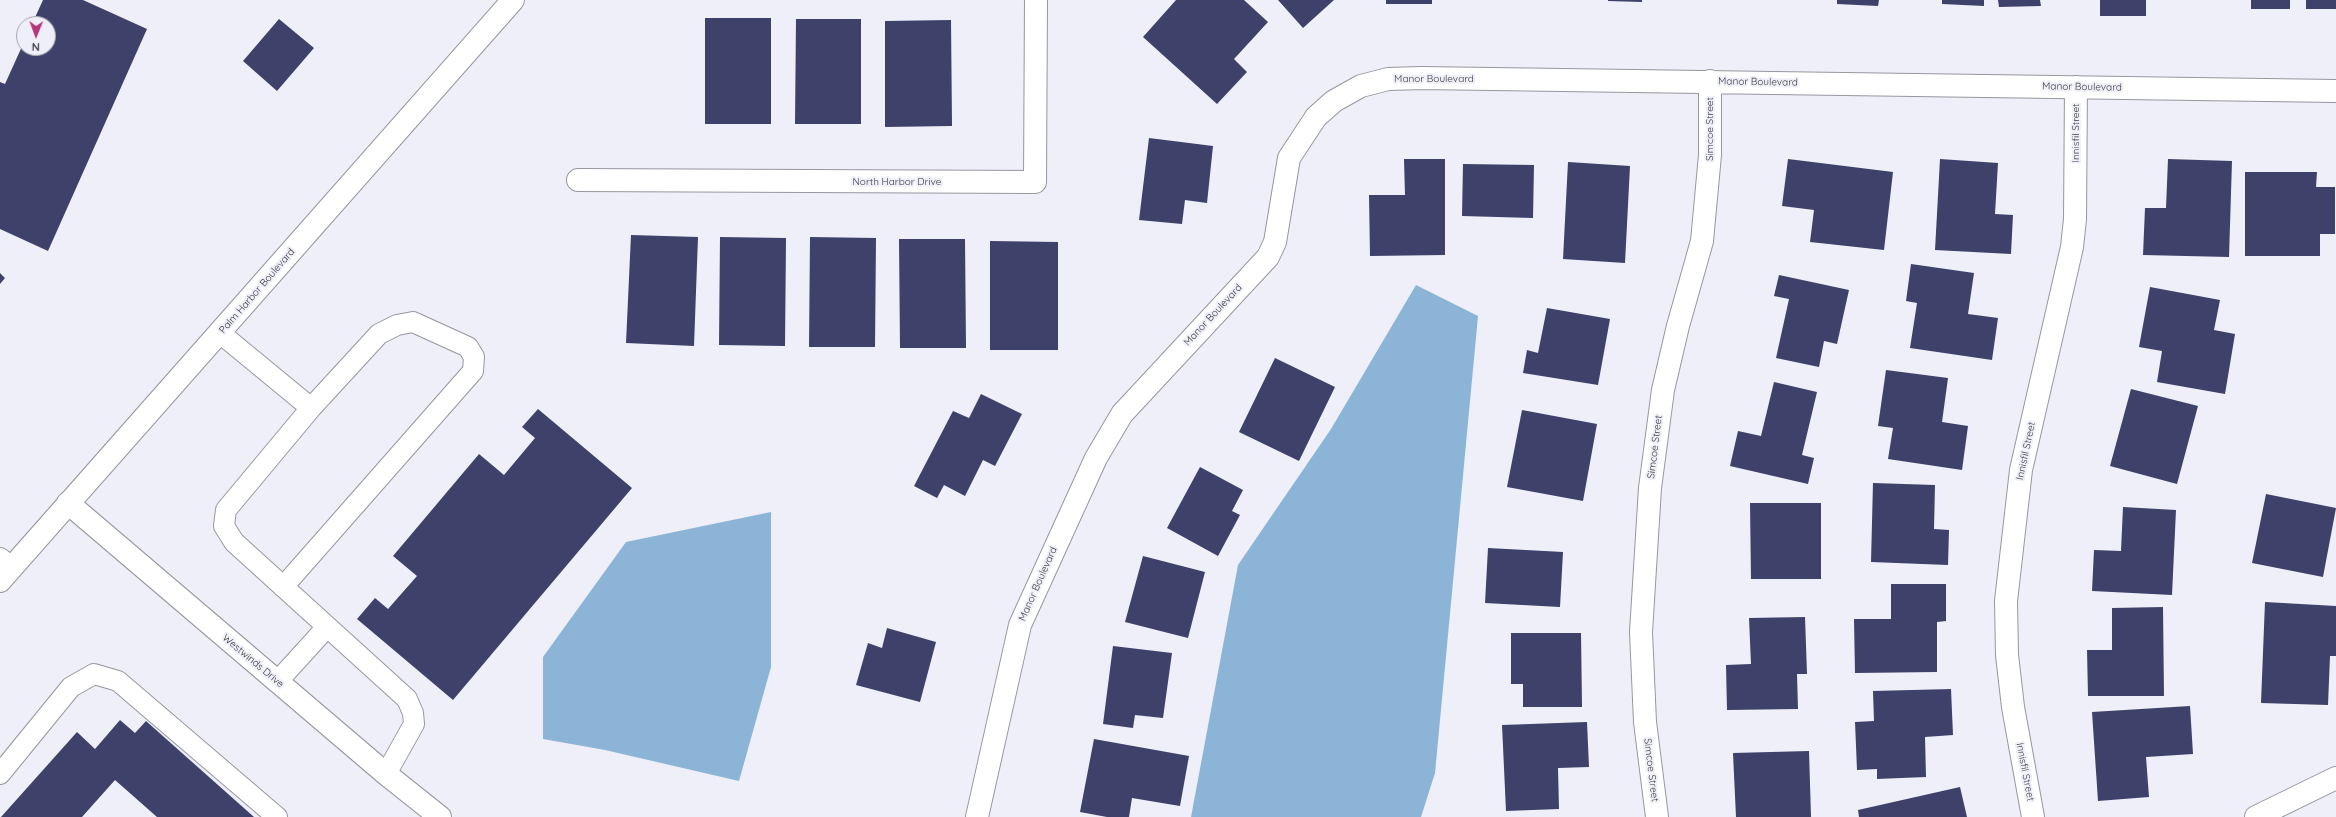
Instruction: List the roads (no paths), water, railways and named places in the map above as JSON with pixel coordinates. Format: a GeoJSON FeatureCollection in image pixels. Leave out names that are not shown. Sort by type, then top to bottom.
{"type":"FeatureCollection","features":[{"type":"Feature","properties":{"kind":"street","name":"Palm Harbor Boulevard"},"geometry":{"type":"LineString","coordinates":[[4,569],[68,503],[514,0]]}},
{"type":"Feature","properties":{"kind":"street","name":"North Harbor Drive"},"geometry":{"type":"LineString","coordinates":[[578,180],[1035,182],[1036,0]]}},
{"type":"Feature","properties":{"kind":"street","name":"Manor Boulevard"},"geometry":{"type":"LineString","coordinates":[[977,817],[1020,625],[1096,458],[1122,414],[1268,257],[1275,242],[1289,158],[1316,117],[1334,101],[1361,86],[1388,79],[1710,81],[2336,91]]}},
{"type":"Feature","properties":{"kind":"street","name":"Simcoe Street"},"geometry":{"type":"LineString","coordinates":[[1657,817],[1645,722],[1642,632],[1650,488],[1664,383],[1678,326],[1702,241],[1710,155],[1710,81]]}},
{"type":"Feature","properties":{"kind":"street","name":"Innisfil Street"},"geometry":{"type":"LineString","coordinates":[[2033,817],[2013,707],[2007,655],[2006,601],[2021,470],[2072,247],[2075,219],[2076,87]]}},
{"type":"Feature","properties":{"kind":"street","name":"Westwinds Drive"},"geometry":{"type":"LineString","coordinates":[[68,503],[277,682],[386,774],[440,817]]}},
{"type":"Feature","properties":{"kind":"street"},"geometry":{"type":"LineString","coordinates":[[2256,817],[2336,778]]}},
{"type":"Feature","properties":{"kind":"lane"},"geometry":{"type":"LineString","coordinates":[[284,586],[473,371],[474,357],[468,348],[413,322],[397,325],[379,334],[311,408],[226,510],[224,526],[234,542],[407,699],[413,713],[414,724],[386,774]]}},
{"type":"Feature","properties":{"kind":"lane"},"geometry":{"type":"LineString","coordinates":[[220,333],[311,408]]}},
{"type":"Feature","properties":{"kind":"lane"},"geometry":{"type":"LineString","coordinates":[[277,682],[327,627]]}},
{"type":"Feature","properties":{"kind":"lane"},"geometry":{"type":"LineString","coordinates":[[2,766],[71,686],[94,674],[118,681],[277,817]]}},
{"type":"Feature","properties":{"kind":"water"},"geometry":{"type":"Polygon","coordinates":[[[1416,285],[1478,316],[1435,773],[1421,817],[1191,817],[1238,565],[1331,429],[1416,285]]]}},
{"type":"Feature","properties":{"kind":"water"},"geometry":{"type":"Polygon","coordinates":[[[771,512],[771,667],[739,781],[605,750],[543,739],[543,657],[626,542],[771,512]]]}}]}
